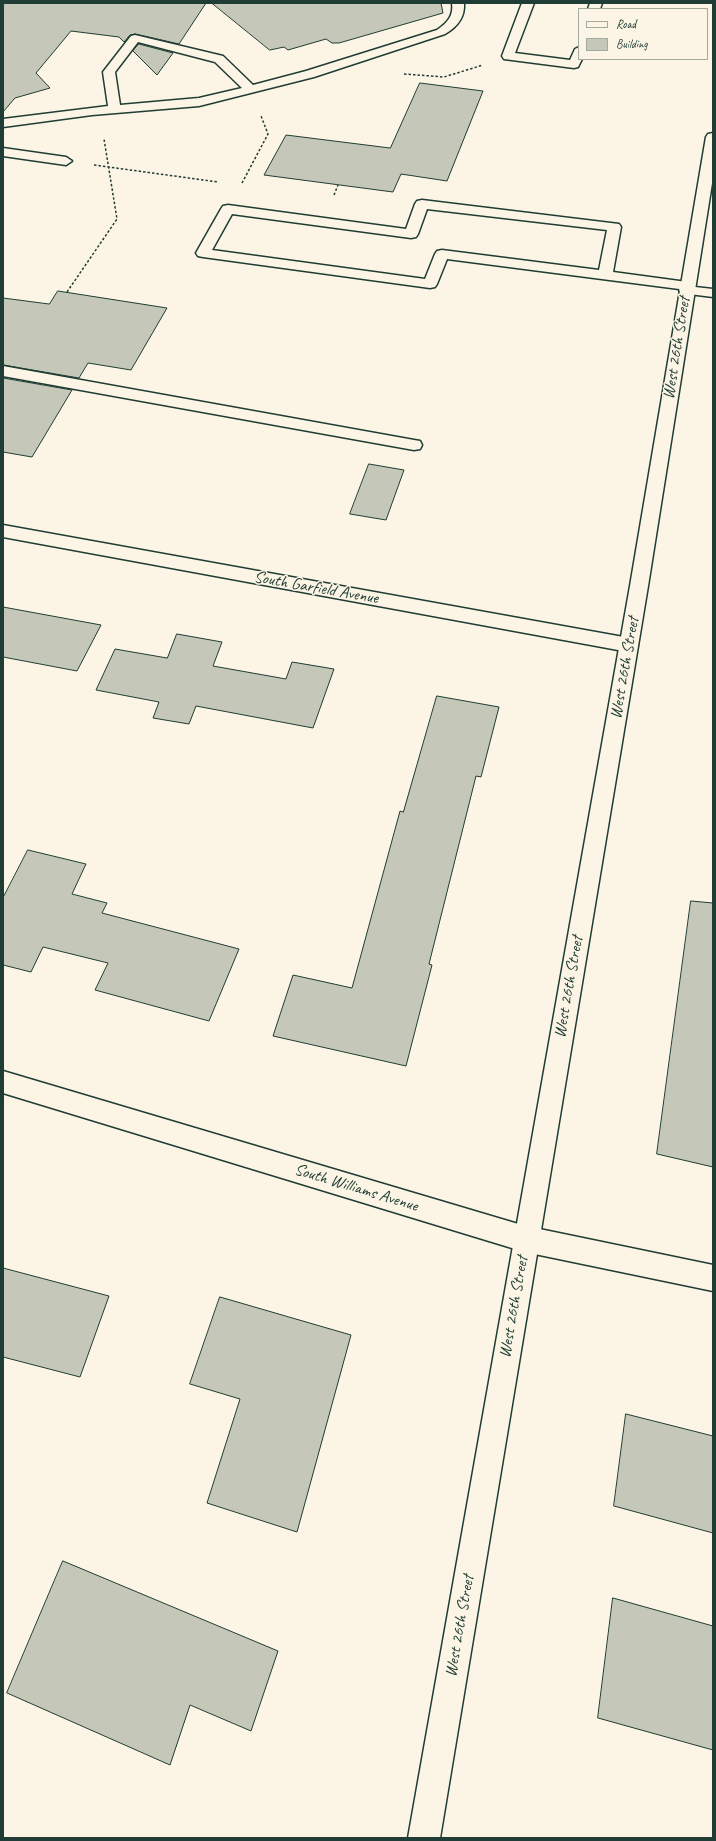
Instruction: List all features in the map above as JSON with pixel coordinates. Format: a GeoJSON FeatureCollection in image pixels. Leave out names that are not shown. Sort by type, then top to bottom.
{"type":"FeatureCollection","features":[{"type":"Feature","properties":{"kind":"main road","name":"West 26th Street"},"geometry":{"type":"LineString","coordinates":[[424,1838],[629,645],[686,288],[713,137]]}},
{"type":"Feature","properties":{"kind":"main road"},"geometry":{"type":"LineString","coordinates":[[686,288],[713,293]]}},
{"type":"Feature","properties":{"kind":"main road","name":"South Garfield Avenue"},"geometry":{"type":"LineString","coordinates":[[3,531],[629,645]]}},
{"type":"Feature","properties":{"kind":"main road","name":"South Williams Avenue"},"geometry":{"type":"LineString","coordinates":[[3,1082],[526,1239],[713,1278]]}},
{"type":"Feature","properties":{"kind":"lane"},"geometry":{"type":"LineString","coordinates":[[3,123],[115,109],[199,102],[317,72],[441,32],[453,24],[460,11],[458,3]]}},
{"type":"Feature","properties":{"kind":"lane"},"geometry":{"type":"LineString","coordinates":[[528,3],[508,56],[574,64],[578,54]]}},
{"type":"Feature","properties":{"kind":"lane"},"geometry":{"type":"LineString","coordinates":[[115,109],[109,72],[135,38],[219,59],[250,89]]}},
{"type":"Feature","properties":{"kind":"lane"},"geometry":{"type":"LineString","coordinates":[[3,152],[66,161]]}},
{"type":"Feature","properties":{"kind":"lane"},"geometry":{"type":"LineString","coordinates":[[605,276],[614,227],[422,204],[411,234],[228,210],[203,253],[430,284],[442,254],[686,288]]}},
{"type":"Feature","properties":{"kind":"lane"},"geometry":{"type":"LineString","coordinates":[[3,371],[414,445]]}},
{"type":"Feature","properties":{"kind":"path"},"geometry":{"type":"LineString","coordinates":[[228,210],[268,134],[250,89]]}},
{"type":"Feature","properties":{"kind":"path"},"geometry":{"type":"LineString","coordinates":[[67,292],[117,219],[99,111]]}},
{"type":"Feature","properties":{"kind":"path"},"geometry":{"type":"LineString","coordinates":[[66,161],[241,185]]}},
{"type":"Feature","properties":{"kind":"path"},"geometry":{"type":"LineString","coordinates":[[332,197],[338,185]]}},
{"type":"Feature","properties":{"kind":"building"},"geometry":{"type":"Polygon","coordinates":[[[3,3],[206,3],[179,44],[135,34],[130,35],[124,42],[119,37],[71,31],[36,73],[50,88],[15,98],[3,112],[3,3]]]}},
{"type":"Feature","properties":{"kind":"building"},"geometry":{"type":"Polygon","coordinates":[[[212,3],[441,3],[443,13],[339,43],[332,43],[326,39],[288,50],[284,47],[270,50],[212,3]]]}},
{"type":"Feature","properties":{"kind":"building"},"geometry":{"type":"Polygon","coordinates":[[[139,44],[173,53],[157,75],[133,51],[139,44]]]}},
{"type":"Feature","properties":{"kind":"building"},"geometry":{"type":"Polygon","coordinates":[[[420,83],[483,91],[447,181],[401,174],[393,192],[264,175],[286,135],[390,148],[420,83]]]}},
{"type":"Feature","properties":{"kind":"building"},"geometry":{"type":"Polygon","coordinates":[[[58,291],[167,308],[131,370],[88,363],[79,378],[3,365],[3,298],[49,304],[58,291]]]}},
{"type":"Feature","properties":{"kind":"building"},"geometry":{"type":"Polygon","coordinates":[[[3,378],[72,390],[32,457],[3,452],[3,378]]]}},
{"type":"Feature","properties":{"kind":"building"},"geometry":{"type":"Polygon","coordinates":[[[369,464],[404,470],[386,520],[350,514],[369,464]]]}},
{"type":"Feature","properties":{"kind":"building"},"geometry":{"type":"Polygon","coordinates":[[[3,607],[101,625],[77,671],[3,657],[3,607]]]}},
{"type":"Feature","properties":{"kind":"building"},"geometry":{"type":"Polygon","coordinates":[[[177,634],[222,642],[213,666],[286,679],[292,662],[334,669],[313,728],[196,706],[189,724],[153,718],[159,702],[96,690],[115,649],[167,658],[177,634]]]}},
{"type":"Feature","properties":{"kind":"building"},"geometry":{"type":"Polygon","coordinates":[[[437,696],[499,707],[481,777],[476,776],[429,964],[432,965],[406,1066],[273,1036],[293,975],[352,988],[400,811],[403,812],[437,696]]]}},
{"type":"Feature","properties":{"kind":"building"},"geometry":{"type":"Polygon","coordinates":[[[28,850],[86,864],[72,894],[107,903],[102,913],[239,949],[209,1021],[95,990],[108,963],[43,947],[31,972],[3,965],[3,898],[28,850]]]}},
{"type":"Feature","properties":{"kind":"building"},"geometry":{"type":"Polygon","coordinates":[[[691,901],[713,903],[713,1167],[657,1154],[691,901]]]}},
{"type":"Feature","properties":{"kind":"building"},"geometry":{"type":"Polygon","coordinates":[[[3,1268],[109,1296],[80,1377],[3,1357],[3,1268]]]}},
{"type":"Feature","properties":{"kind":"building"},"geometry":{"type":"Polygon","coordinates":[[[220,1297],[351,1335],[297,1532],[207,1503],[240,1399],[190,1384],[220,1297]]]}},
{"type":"Feature","properties":{"kind":"building"},"geometry":{"type":"Polygon","coordinates":[[[626,1414],[713,1436],[713,1533],[614,1506],[626,1414]]]}},
{"type":"Feature","properties":{"kind":"building"},"geometry":{"type":"Polygon","coordinates":[[[63,1561],[278,1651],[251,1731],[190,1705],[170,1765],[7,1693],[63,1561]]]}},
{"type":"Feature","properties":{"kind":"building"},"geometry":{"type":"Polygon","coordinates":[[[613,1598],[713,1626],[713,1750],[598,1718],[613,1598]]]}}]}
